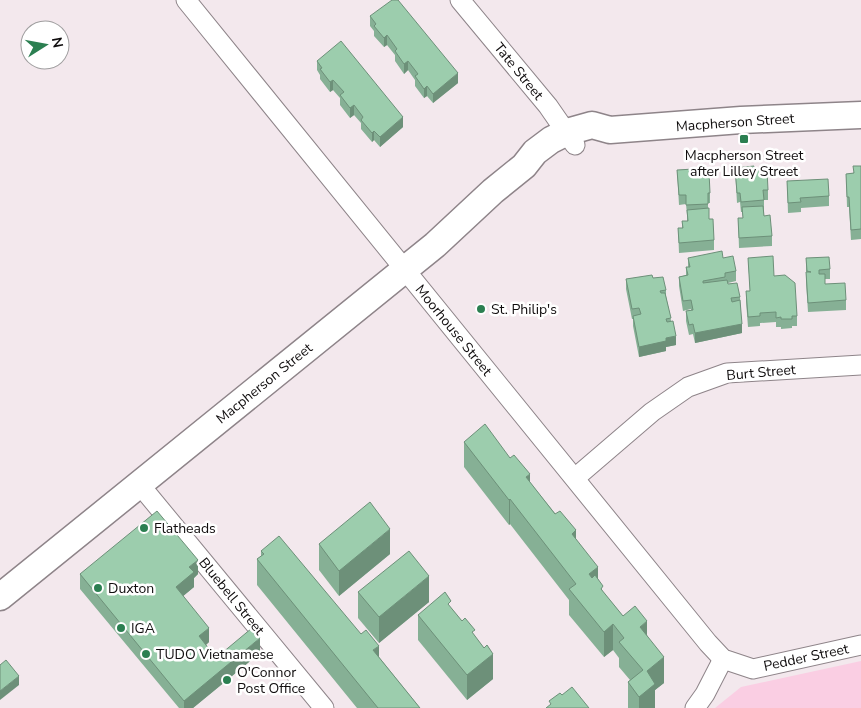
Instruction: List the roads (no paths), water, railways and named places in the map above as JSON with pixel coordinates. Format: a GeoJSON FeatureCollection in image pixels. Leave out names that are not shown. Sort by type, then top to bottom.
{"type":"FeatureCollection","features":[{"type":"Feature","properties":{"kind":"street","name":"Moorhouse Street"},"geometry":{"type":"LineString","coordinates":[[186,0],[722,659]]}},
{"type":"Feature","properties":{"kind":"street","name":"Tate Street"},"geometry":{"type":"LineString","coordinates":[[460,0],[571,138]]}},
{"type":"Feature","properties":{"kind":"street","name":"Macpherson Street"},"geometry":{"type":"LineString","coordinates":[[0,597],[435,245],[493,191],[524,166],[539,163],[556,152],[571,138],[597,140],[610,130],[741,120],[861,115]]}},
{"type":"Feature","properties":{"kind":"street","name":"Burt Street"},"geometry":{"type":"LineString","coordinates":[[574,478],[652,412],[688,387],[727,373],[861,365]]}},
{"type":"Feature","properties":{"kind":"street","name":"Bluebell Street"},"geometry":{"type":"LineString","coordinates":[[140,485],[324,708]]}},
{"type":"Feature","properties":{"kind":"street","name":"Pedder Street"},"geometry":{"type":"LineString","coordinates":[[722,659],[753,669],[861,645]]}},
{"type":"Feature","properties":{"kind":"street"},"geometry":{"type":"LineString","coordinates":[[695,708],[705,694],[722,659]]}},
{"type":"Feature","properties":{"kind":"place","name":"Macpherson Street after Lilley Street"},"geometry":{"type":"Point","coordinates":[744,139]}},
{"type":"Feature","properties":{"kind":"place","name":"St. Philip's"},"geometry":{"type":"Point","coordinates":[481,309]}},
{"type":"Feature","properties":{"kind":"place","name":"Flatheads"},"geometry":{"type":"Point","coordinates":[144,528]}},
{"type":"Feature","properties":{"kind":"place","name":"Duxton"},"geometry":{"type":"Point","coordinates":[98,588]}},
{"type":"Feature","properties":{"kind":"place","name":"IGA"},"geometry":{"type":"Point","coordinates":[121,628]}},
{"type":"Feature","properties":{"kind":"place","name":"TUDO Vietnamese"},"geometry":{"type":"Point","coordinates":[146,654]}},
{"type":"Feature","properties":{"kind":"place","name":"O'Connor Post Office"},"geometry":{"type":"Point","coordinates":[227,680]}}]}
